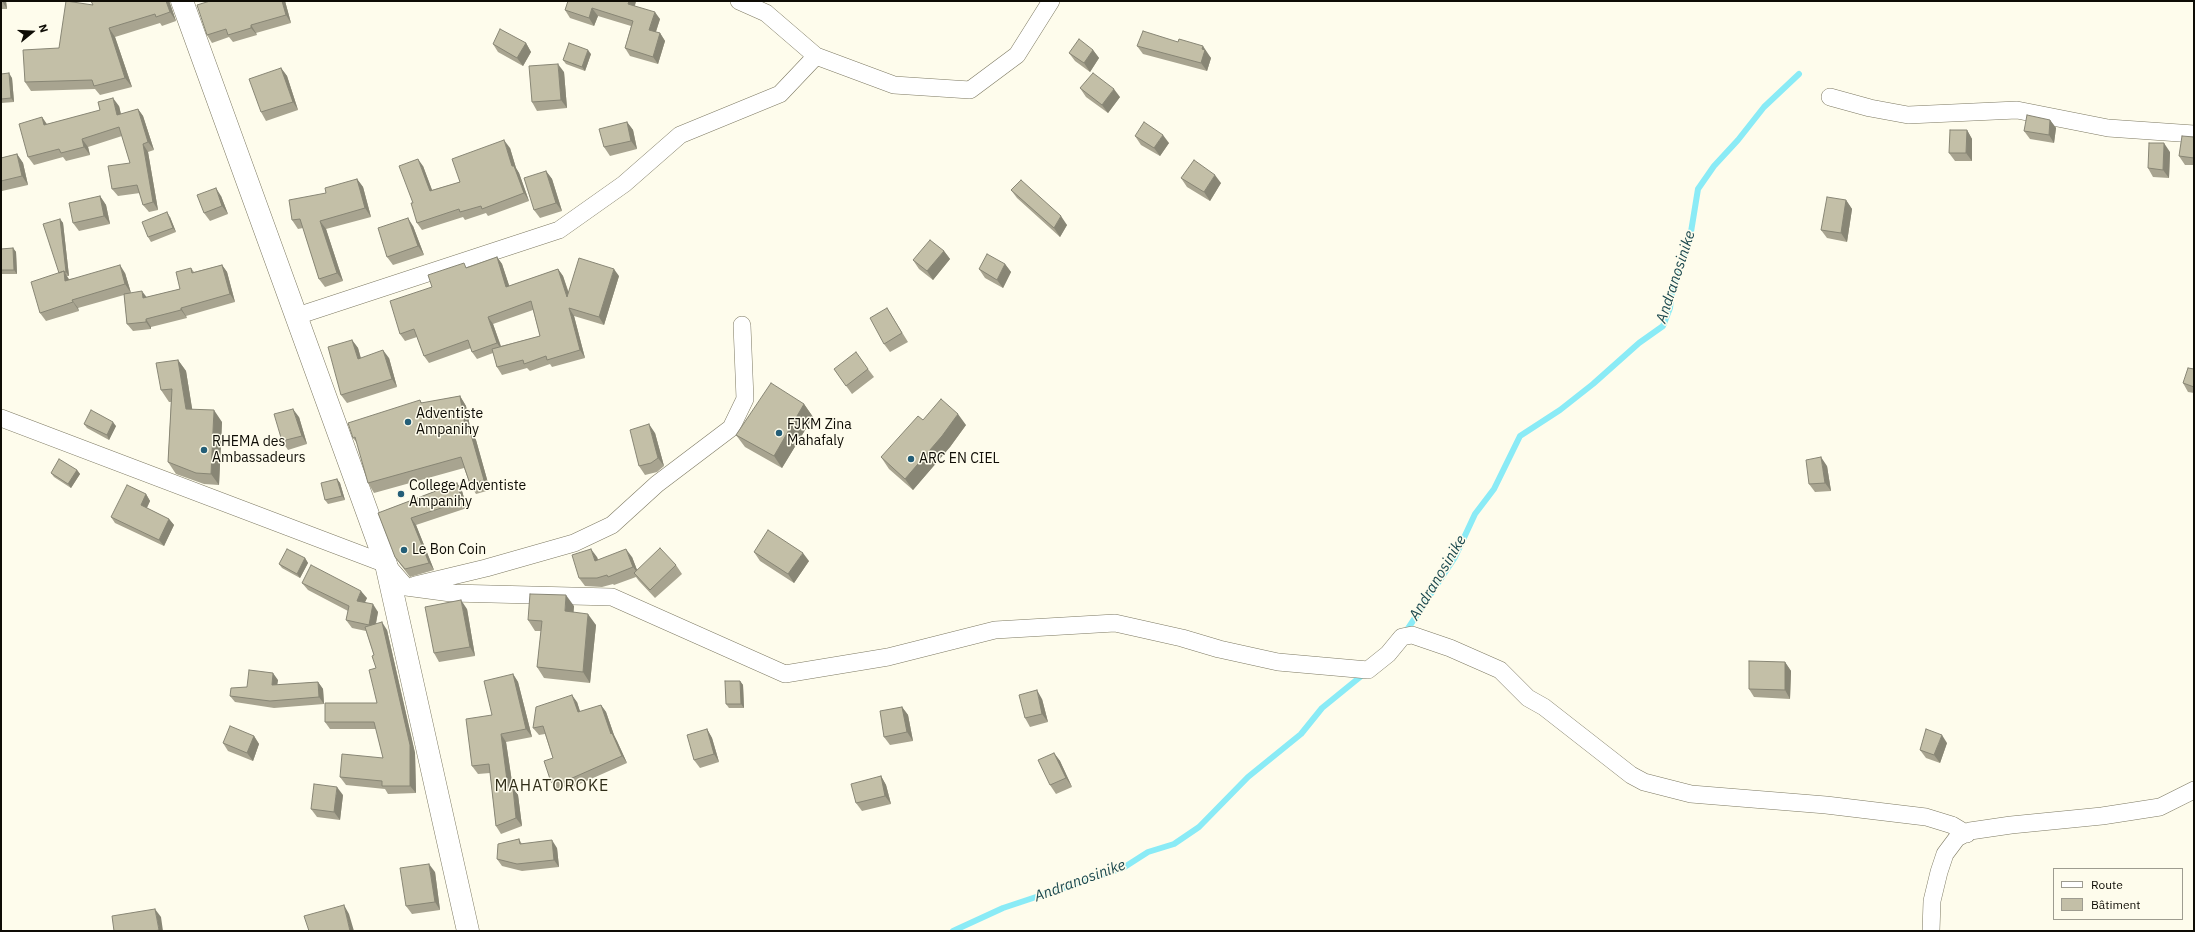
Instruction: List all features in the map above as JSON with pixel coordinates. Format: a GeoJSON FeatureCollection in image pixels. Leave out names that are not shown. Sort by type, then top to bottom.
{"type":"FeatureCollection","features":[{"type":"Feature","properties":{"kind":"main road"},"geometry":{"type":"LineString","coordinates":[[182,1],[386,564],[468,931]]}},
{"type":"Feature","properties":{"kind":"street"},"geometry":{"type":"LineString","coordinates":[[739,1],[766,13],[816,56],[894,85],[970,90],[1017,55],[1051,1]]}},
{"type":"Feature","properties":{"kind":"street"},"geometry":{"type":"LineString","coordinates":[[297,316],[559,230],[624,184],[680,135],[780,94],[816,56]]}},
{"type":"Feature","properties":{"kind":"street"},"geometry":{"type":"LineString","coordinates":[[1830,97],[1870,108],[1908,115],[1985,110],[2017,110],[2108,128],[2194,134]]}},
{"type":"Feature","properties":{"kind":"street"},"geometry":{"type":"LineString","coordinates":[[406,587],[486,568],[574,543],[612,525],[657,484],[731,428],[745,399],[742,325]]}},
{"type":"Feature","properties":{"kind":"street"},"geometry":{"type":"LineString","coordinates":[[1,418],[386,564],[406,587],[451,593],[612,597],[785,674],[888,657],[995,630],[1115,623],[1278,662],[1368,670],[1388,654],[1402,637],[1412,635],[1450,648],[1500,670],[1528,698],[1544,707],[1631,775],[1644,782],[1691,794],[1826,804],[1926,817],[1947,822],[1967,834]]}},
{"type":"Feature","properties":{"kind":"street"},"geometry":{"type":"LineString","coordinates":[[1931,931],[1932,901],[1939,872],[1945,854],[1957,838],[1989,828],[2088,818],[2160,806],[2194,790]]}},
{"type":"Feature","properties":{"kind":"building"},"geometry":{"type":"Polygon","coordinates":[[[66,1],[93,5],[91,1],[166,1],[170,12],[156,17],[155,14],[109,28],[125,78],[94,86],[92,80],[25,82],[23,50],[59,48],[66,1]]]}},
{"type":"Feature","properties":{"kind":"building"},"geometry":{"type":"Polygon","coordinates":[[[210,1],[282,1],[286,15],[251,25],[251,28],[228,35],[226,29],[207,35],[197,5],[210,1]]]}},
{"type":"Feature","properties":{"kind":"building"},"geometry":{"type":"Polygon","coordinates":[[[568,1],[629,1],[628,4],[655,12],[649,30],[660,33],[653,57],[625,48],[633,21],[592,8],[589,18],[565,10],[568,1]]]}},
{"type":"Feature","properties":{"kind":"building"},"geometry":{"type":"Polygon","coordinates":[[[500,29],[526,43],[517,58],[493,44],[500,29]]]}},
{"type":"Feature","properties":{"kind":"building"},"geometry":{"type":"Polygon","coordinates":[[[1143,31],[1178,42],[1179,39],[1203,46],[1202,49],[1205,50],[1201,63],[1137,46],[1143,31]]]}},
{"type":"Feature","properties":{"kind":"building"},"geometry":{"type":"Polygon","coordinates":[[[1079,39],[1093,50],[1084,63],[1069,53],[1079,39]]]}},
{"type":"Feature","properties":{"kind":"building"},"geometry":{"type":"Polygon","coordinates":[[[569,43],[588,50],[582,67],[563,60],[569,43]]]}},
{"type":"Feature","properties":{"kind":"building"},"geometry":{"type":"Polygon","coordinates":[[[558,64],[561,100],[532,102],[529,66],[558,64]]]}},
{"type":"Feature","properties":{"kind":"building"},"geometry":{"type":"Polygon","coordinates":[[[281,68],[293,102],[261,112],[249,79],[281,68]]]}},
{"type":"Feature","properties":{"kind":"building"},"geometry":{"type":"Polygon","coordinates":[[[9,73],[11,98],[1,99],[1,74],[9,73]]]}},
{"type":"Feature","properties":{"kind":"building"},"geometry":{"type":"Polygon","coordinates":[[[1093,73],[1114,89],[1102,105],[1080,88],[1093,73]]]}},
{"type":"Feature","properties":{"kind":"building"},"geometry":{"type":"Polygon","coordinates":[[[113,98],[117,115],[138,109],[148,142],[143,144],[153,202],[143,205],[137,185],[112,189],[108,166],[130,163],[119,127],[82,139],[84,147],[61,153],[59,149],[28,157],[19,124],[42,117],[44,125],[100,110],[98,102],[113,98]]]}},
{"type":"Feature","properties":{"kind":"building"},"geometry":{"type":"Polygon","coordinates":[[[2027,115],[2050,120],[2049,135],[2024,131],[2027,115]]]}},
{"type":"Feature","properties":{"kind":"building"},"geometry":{"type":"Polygon","coordinates":[[[627,122],[631,141],[604,147],[599,129],[627,122]]]}},
{"type":"Feature","properties":{"kind":"building"},"geometry":{"type":"Polygon","coordinates":[[[1144,122],[1163,135],[1154,148],[1135,136],[1144,122]]]}},
{"type":"Feature","properties":{"kind":"building"},"geometry":{"type":"Polygon","coordinates":[[[1950,130],[1967,130],[1966,153],[1949,153],[1950,130]]]}},
{"type":"Feature","properties":{"kind":"building"},"geometry":{"type":"Polygon","coordinates":[[[2182,136],[2194,137],[2194,158],[2179,156],[2182,136]]]}},
{"type":"Feature","properties":{"kind":"building"},"geometry":{"type":"Polygon","coordinates":[[[504,140],[512,166],[514,166],[524,193],[482,209],[481,206],[460,212],[459,209],[417,223],[411,203],[413,203],[399,166],[418,159],[430,191],[460,182],[452,159],[504,140]]]}},
{"type":"Feature","properties":{"kind":"building"},"geometry":{"type":"Polygon","coordinates":[[[2149,143],[2164,143],[2163,170],[2148,168],[2149,143]]]}},
{"type":"Feature","properties":{"kind":"building"},"geometry":{"type":"Polygon","coordinates":[[[17,154],[22,176],[1,181],[1,158],[17,154]]]}},
{"type":"Feature","properties":{"kind":"building"},"geometry":{"type":"Polygon","coordinates":[[[1194,160],[1215,175],[1204,192],[1181,178],[1194,160]]]}},
{"type":"Feature","properties":{"kind":"building"},"geometry":{"type":"Polygon","coordinates":[[[546,171],[556,203],[534,210],[524,178],[546,171]]]}},
{"type":"Feature","properties":{"kind":"building"},"geometry":{"type":"Polygon","coordinates":[[[357,179],[365,208],[320,221],[337,273],[319,279],[300,219],[292,220],[289,200],[326,193],[325,188],[357,179]]]}},
{"type":"Feature","properties":{"kind":"building"},"geometry":{"type":"Polygon","coordinates":[[[1021,180],[1061,216],[1054,228],[1011,190],[1021,180]]]}},
{"type":"Feature","properties":{"kind":"building"},"geometry":{"type":"Polygon","coordinates":[[[216,188],[222,206],[204,213],[197,195],[216,188]]]}},
{"type":"Feature","properties":{"kind":"building"},"geometry":{"type":"Polygon","coordinates":[[[100,196],[104,216],[73,223],[69,203],[100,196]]]}},
{"type":"Feature","properties":{"kind":"building"},"geometry":{"type":"Polygon","coordinates":[[[1827,197],[1846,200],[1841,233],[1821,230],[1827,197]]]}},
{"type":"Feature","properties":{"kind":"building"},"geometry":{"type":"Polygon","coordinates":[[[167,212],[173,228],[148,237],[142,222],[167,212]]]}},
{"type":"Feature","properties":{"kind":"building"},"geometry":{"type":"Polygon","coordinates":[[[408,218],[418,246],[387,257],[378,228],[408,218]]]}},
{"type":"Feature","properties":{"kind":"building"},"geometry":{"type":"Polygon","coordinates":[[[60,219],[66,272],[64,271],[59,273],[43,224],[60,219]]]}},
{"type":"Feature","properties":{"kind":"building"},"geometry":{"type":"Polygon","coordinates":[[[930,240],[944,251],[927,271],[913,260],[930,240]]]}},
{"type":"Feature","properties":{"kind":"building"},"geometry":{"type":"Polygon","coordinates":[[[13,248],[14,270],[1,270],[1,249],[13,248]]]}},
{"type":"Feature","properties":{"kind":"building"},"geometry":{"type":"Polygon","coordinates":[[[987,254],[1005,264],[997,280],[979,269],[987,254]]]}},
{"type":"Feature","properties":{"kind":"building"},"geometry":{"type":"Polygon","coordinates":[[[497,257],[506,287],[558,269],[567,297],[579,258],[614,269],[599,317],[569,308],[580,350],[547,360],[546,356],[524,364],[523,360],[497,367],[492,349],[540,336],[531,301],[488,317],[497,343],[472,352],[468,340],[424,356],[414,329],[400,334],[390,301],[432,287],[428,275],[464,263],[466,268],[497,257]]]}},
{"type":"Feature","properties":{"kind":"building"},"geometry":{"type":"Polygon","coordinates":[[[120,265],[125,284],[72,300],[73,302],[40,313],[31,282],[64,271],[65,281],[120,265]]]}},
{"type":"Feature","properties":{"kind":"building"},"geometry":{"type":"Polygon","coordinates":[[[222,265],[230,294],[181,308],[181,310],[146,319],[146,322],[127,324],[124,294],[142,291],[143,298],[180,289],[176,272],[191,268],[192,273],[222,265]]]}},
{"type":"Feature","properties":{"kind":"building"},"geometry":{"type":"Polygon","coordinates":[[[887,308],[902,333],[884,344],[870,318],[887,308]]]}},
{"type":"Feature","properties":{"kind":"building"},"geometry":{"type":"Polygon","coordinates":[[[352,340],[358,359],[383,350],[392,379],[341,395],[328,347],[352,340]]]}},
{"type":"Feature","properties":{"kind":"building"},"geometry":{"type":"Polygon","coordinates":[[[856,352],[868,369],[846,386],[834,369],[856,352]]]}},
{"type":"Feature","properties":{"kind":"building"},"geometry":{"type":"Polygon","coordinates":[[[178,360],[186,409],[214,410],[211,474],[196,473],[168,462],[172,389],[161,390],[156,363],[178,360]]]}},
{"type":"Feature","properties":{"kind":"building"},"geometry":{"type":"Polygon","coordinates":[[[2188,368],[2194,369],[2194,387],[2183,383],[2188,368]]]}},
{"type":"Feature","properties":{"kind":"building"},"geometry":{"type":"Polygon","coordinates":[[[771,383],[804,404],[774,456],[736,435],[771,383]]]}},
{"type":"Feature","properties":{"kind":"building"},"geometry":{"type":"Polygon","coordinates":[[[460,396],[466,432],[470,431],[484,480],[470,484],[461,457],[368,483],[355,437],[353,438],[348,423],[420,400],[421,403],[460,396]]]}},
{"type":"Feature","properties":{"kind":"building"},"geometry":{"type":"Polygon","coordinates":[[[941,399],[958,414],[942,436],[905,479],[881,457],[918,416],[923,420],[941,399]]]}},
{"type":"Feature","properties":{"kind":"building"},"geometry":{"type":"Polygon","coordinates":[[[293,409],[302,436],[282,441],[274,414],[293,409]]]}},
{"type":"Feature","properties":{"kind":"building"},"geometry":{"type":"Polygon","coordinates":[[[91,410],[113,422],[107,435],[84,424],[91,410]]]}},
{"type":"Feature","properties":{"kind":"building"},"geometry":{"type":"Polygon","coordinates":[[[649,424],[658,458],[651,463],[639,466],[630,430],[649,424]]]}},
{"type":"Feature","properties":{"kind":"building"},"geometry":{"type":"Polygon","coordinates":[[[1821,457],[1825,483],[1809,484],[1806,460],[1821,457]]]}},
{"type":"Feature","properties":{"kind":"building"},"geometry":{"type":"Polygon","coordinates":[[[59,459],[77,470],[68,484],[51,473],[59,459]]]}},
{"type":"Feature","properties":{"kind":"building"},"geometry":{"type":"Polygon","coordinates":[[[337,479],[342,496],[325,500],[321,483],[337,479]]]}},
{"type":"Feature","properties":{"kind":"building"},"geometry":{"type":"Polygon","coordinates":[[[457,483],[462,501],[411,518],[429,563],[405,569],[395,557],[378,513],[457,483]]]}},
{"type":"Feature","properties":{"kind":"building"},"geometry":{"type":"Polygon","coordinates":[[[127,485],[146,494],[141,505],[169,519],[159,540],[111,517],[127,485]]]}},
{"type":"Feature","properties":{"kind":"building"},"geometry":{"type":"Polygon","coordinates":[[[768,530],[803,553],[788,574],[754,552],[768,530]]]}},
{"type":"Feature","properties":{"kind":"building"},"geometry":{"type":"Polygon","coordinates":[[[660,548],[676,565],[650,590],[634,573],[660,548]]]}},
{"type":"Feature","properties":{"kind":"building"},"geometry":{"type":"Polygon","coordinates":[[[287,549],[305,558],[297,574],[279,564],[287,549]]]}},
{"type":"Feature","properties":{"kind":"building"},"geometry":{"type":"Polygon","coordinates":[[[591,549],[595,561],[626,549],[633,567],[608,577],[607,575],[597,578],[579,578],[572,555],[591,549]]]}},
{"type":"Feature","properties":{"kind":"building"},"geometry":{"type":"Polygon","coordinates":[[[311,565],[361,591],[357,601],[373,604],[369,625],[346,620],[349,606],[302,583],[311,565]]]}},
{"type":"Feature","properties":{"kind":"building"},"geometry":{"type":"Polygon","coordinates":[[[530,594],[566,595],[565,611],[588,614],[583,672],[537,667],[542,621],[528,620],[530,594]]]}},
{"type":"Feature","properties":{"kind":"building"},"geometry":{"type":"Polygon","coordinates":[[[461,600],[470,647],[434,653],[425,607],[461,600]]]}},
{"type":"Feature","properties":{"kind":"building"},"geometry":{"type":"Polygon","coordinates":[[[382,622],[410,745],[410,786],[382,786],[382,781],[340,777],[342,754],[383,758],[374,722],[325,722],[325,703],[377,703],[369,670],[376,668],[372,656],[374,655],[365,627],[382,622]]]}},
{"type":"Feature","properties":{"kind":"building"},"geometry":{"type":"Polygon","coordinates":[[[1749,661],[1785,662],[1785,690],[1749,689],[1749,661]]]}},
{"type":"Feature","properties":{"kind":"building"},"geometry":{"type":"Polygon","coordinates":[[[249,670],[273,673],[272,685],[318,682],[319,697],[270,701],[230,696],[231,688],[247,687],[249,670]]]}},
{"type":"Feature","properties":{"kind":"building"},"geometry":{"type":"Polygon","coordinates":[[[513,674],[526,729],[501,734],[508,788],[513,788],[516,818],[496,826],[489,764],[472,766],[466,719],[492,715],[484,681],[513,674]]]}},
{"type":"Feature","properties":{"kind":"building"},"geometry":{"type":"Polygon","coordinates":[[[725,681],[740,681],[741,704],[726,704],[725,681]]]}},
{"type":"Feature","properties":{"kind":"building"},"geometry":{"type":"Polygon","coordinates":[[[1037,690],[1042,714],[1025,718],[1019,695],[1037,690]]]}},
{"type":"Feature","properties":{"kind":"building"},"geometry":{"type":"Polygon","coordinates":[[[572,695],[578,712],[601,705],[611,734],[612,733],[622,756],[561,783],[560,779],[551,782],[544,761],[553,758],[543,726],[533,728],[536,707],[572,695]]]}},
{"type":"Feature","properties":{"kind":"building"},"geometry":{"type":"Polygon","coordinates":[[[902,707],[907,732],[884,737],[880,711],[902,707]]]}},
{"type":"Feature","properties":{"kind":"building"},"geometry":{"type":"Polygon","coordinates":[[[230,726],[254,736],[247,753],[223,743],[230,726]]]}},
{"type":"Feature","properties":{"kind":"building"},"geometry":{"type":"Polygon","coordinates":[[[707,729],[714,754],[694,760],[687,735],[707,729]]]}},
{"type":"Feature","properties":{"kind":"building"},"geometry":{"type":"Polygon","coordinates":[[[1926,729],[1942,735],[1934,755],[1920,750],[1926,729]]]}},
{"type":"Feature","properties":{"kind":"building"},"geometry":{"type":"Polygon","coordinates":[[[1054,753],[1066,778],[1050,785],[1038,760],[1054,753]]]}},
{"type":"Feature","properties":{"kind":"building"},"geometry":{"type":"Polygon","coordinates":[[[881,776],[885,796],[856,803],[851,784],[881,776]]]}},
{"type":"Feature","properties":{"kind":"building"},"geometry":{"type":"Polygon","coordinates":[[[314,784],[337,787],[334,812],[311,809],[314,784]]]}},
{"type":"Feature","properties":{"kind":"building"},"geometry":{"type":"Polygon","coordinates":[[[519,839],[520,844],[552,840],[554,860],[517,864],[497,859],[498,844],[519,839]]]}},
{"type":"Feature","properties":{"kind":"building"},"geometry":{"type":"Polygon","coordinates":[[[429,864],[435,902],[406,906],[400,868],[429,864]]]}},
{"type":"Feature","properties":{"kind":"building"},"geometry":{"type":"Polygon","coordinates":[[[344,905],[350,931],[309,931],[304,916],[344,905]]]}},
{"type":"Feature","properties":{"kind":"building"},"geometry":{"type":"Polygon","coordinates":[[[155,909],[159,930],[114,931],[112,916],[155,909]]]}},
{"type":"Feature","properties":{"kind":"waterway","name":"Andranosinike"},"geometry":{"type":"LineString","coordinates":[[1405,633],[1455,557],[1475,514],[1494,489],[1520,436],[1560,410],[1593,384],[1639,343],[1663,326],[1670,308],[1672,292],[1690,238],[1698,189],[1714,166],[1738,140],[1764,107],[1799,74]]}},
{"type":"Feature","properties":{"kind":"waterway","name":"Andranosinike"},"geometry":{"type":"LineString","coordinates":[[953,931],[1003,908],[1123,868],[1148,852],[1174,844],[1199,827],[1248,777],[1301,734],[1322,708],[1365,673]]}},
{"type":"Feature","properties":{"kind":"place","name":"Adventiste Ampanihy"},"geometry":{"type":"Point","coordinates":[408,422]}},
{"type":"Feature","properties":{"kind":"place","name":"FJKM Zina Mahafaly"},"geometry":{"type":"Point","coordinates":[779,433]}},
{"type":"Feature","properties":{"kind":"place","name":"RHEMA des Ambassadeurs"},"geometry":{"type":"Point","coordinates":[204,450]}},
{"type":"Feature","properties":{"kind":"place","name":"ARC EN CIEL"},"geometry":{"type":"Point","coordinates":[911,459]}},
{"type":"Feature","properties":{"kind":"place","name":"College Adventiste Ampanihy"},"geometry":{"type":"Point","coordinates":[401,494]}},
{"type":"Feature","properties":{"kind":"place","name":"Le Bon Coin"},"geometry":{"type":"Point","coordinates":[404,550]}},
{"type":"Feature","properties":{"kind":"district","name":"MAHATOROKE"},"geometry":{"type":"Point","coordinates":[552,786]}}]}
